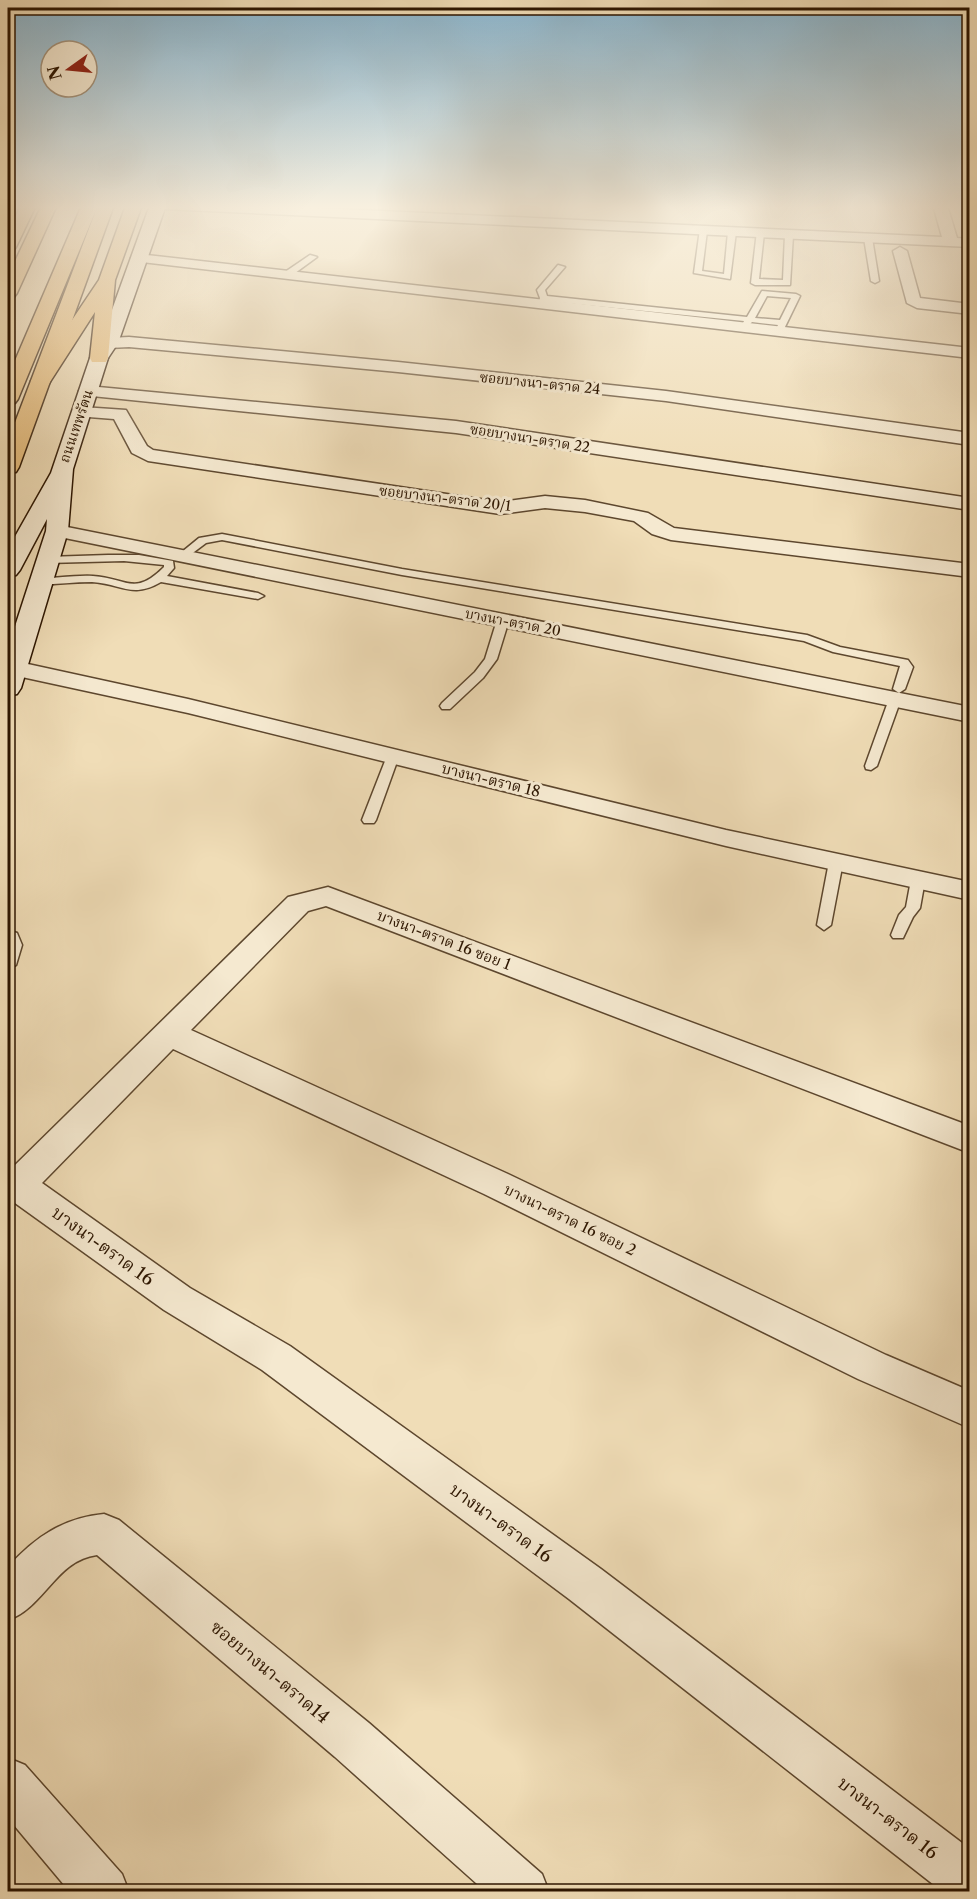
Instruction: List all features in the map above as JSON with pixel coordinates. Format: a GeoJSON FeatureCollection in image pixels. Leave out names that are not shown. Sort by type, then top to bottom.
{"type":"FeatureCollection","features":[{"type":"Feature","properties":{"kind":"highway"},"geometry":{"type":"LineString","coordinates":[[8,399],[53,294]]}},
{"type":"Feature","properties":{"kind":"highway"},"geometry":{"type":"LineString","coordinates":[[8,467],[73,294]]}},
{"type":"Feature","properties":{"kind":"highway"},"geometry":{"type":"LineString","coordinates":[[41,381],[98,294]]}},
{"type":"Feature","properties":{"kind":"highway"},"geometry":{"type":"LineString","coordinates":[[104,351],[106,294]]}},
{"type":"Feature","properties":{"kind":"main road","name":"ถนนเทพรัตน"},"geometry":{"type":"LineString","coordinates":[[11,678],[57,531],[62,469],[125,294]]}},
{"type":"Feature","properties":{"kind":"main road"},"geometry":{"type":"LineString","coordinates":[[8,570],[62,469]]}},
{"type":"Feature","properties":{"kind":"street"},"geometry":{"type":"LineString","coordinates":[[473,294],[780,327],[861,341],[969,353]]}},
{"type":"Feature","properties":{"kind":"street"},"geometry":{"type":"LineString","coordinates":[[911,294],[916,303],[969,309]]}},
{"type":"Feature","properties":{"kind":"street"},"geometry":{"type":"LineString","coordinates":[[861,341],[871,322]]}},
{"type":"Feature","properties":{"kind":"street","name":"ซอยบางนา-ตราด 24"},"geometry":{"type":"LineString","coordinates":[[104,351],[129,342],[398,367],[666,396],[969,438]]}},
{"type":"Feature","properties":{"kind":"street","name":"ซอยบางนา-ตราด 22"},"geometry":{"type":"LineString","coordinates":[[85,401],[456,427],[969,504]]}},
{"type":"Feature","properties":{"kind":"street","name":"ซอยบางนา-ตราด 20/1"},"geometry":{"type":"LineString","coordinates":[[85,401],[120,414],[139,449],[148,455],[500,508],[558,502],[628,513],[641,517],[659,530],[671,534],[770,548],[818,550],[969,571]]}},
{"type":"Feature","properties":{"kind":"street","name":"บางนา-ตราด 20"},"geometry":{"type":"LineString","coordinates":[[57,531],[503,620],[897,694],[969,714]]}},
{"type":"Feature","properties":{"kind":"street","name":"บางนา-ตราด 18"},"geometry":{"type":"LineString","coordinates":[[11,678],[188,706],[726,838],[969,891]]}},
{"type":"Feature","properties":{"kind":"street","name":"บางนา-ตราด 16 ซอย 1"},"geometry":{"type":"LineString","coordinates":[[13,1185],[298,904],[328,896],[969,1140]]}},
{"type":"Feature","properties":{"kind":"street","name":"บางนา-ตราด 16 ซอย 2"},"geometry":{"type":"LineString","coordinates":[[168,1033],[496,1184],[872,1367],[969,1410]]}},
{"type":"Feature","properties":{"kind":"street","name":"บางนา-ตราด 16"},"geometry":{"type":"LineString","coordinates":[[13,1185],[177,1299],[276,1358],[576,1577],[969,1881]]}},
{"type":"Feature","properties":{"kind":"street","name":"ซอยบางนา-ตราด14"},"geometry":{"type":"LineString","coordinates":[[8,1598],[60,1545],[90,1534],[104,1534],[351,1740],[524,1892]]}},
{"type":"Feature","properties":{"kind":"street"},"geometry":{"type":"LineString","coordinates":[[8,1782],[104,1892]]}},
{"type":"Feature","properties":{"kind":"lane"},"geometry":{"type":"LineString","coordinates":[[542,294],[543,301]]}},
{"type":"Feature","properties":{"kind":"lane"},"geometry":{"type":"LineString","coordinates":[[746,324],[765,294]]}},
{"type":"Feature","properties":{"kind":"lane"},"geometry":{"type":"LineString","coordinates":[[771,294],[796,296],[780,327]]}},
{"type":"Feature","properties":{"kind":"lane"},"geometry":{"type":"LineString","coordinates":[[182,556],[203,540],[222,537],[402,572],[807,638],[837,650],[904,663],[907,672],[871,766]]}},
{"type":"Feature","properties":{"kind":"lane"},"geometry":{"type":"LineString","coordinates":[[144,557],[169,563],[169,568],[159,578],[144,587],[133,588],[43,571],[81,561],[144,557]]}},
{"type":"Feature","properties":{"kind":"lane"},"geometry":{"type":"LineString","coordinates":[[159,578],[258,596]]}},
{"type":"Feature","properties":{"kind":"lane"},"geometry":{"type":"LineString","coordinates":[[446,706],[479,675],[491,659],[503,620]]}},
{"type":"Feature","properties":{"kind":"lane"},"geometry":{"type":"LineString","coordinates":[[369,820],[393,756]]}},
{"type":"Feature","properties":{"kind":"lane"},"geometry":{"type":"LineString","coordinates":[[824,925],[836,862]]}},
{"type":"Feature","properties":{"kind":"lane"},"geometry":{"type":"LineString","coordinates":[[898,935],[906,915],[913,908],[918,880]]}},
{"type":"Feature","properties":{"kind":"lane"},"geometry":{"type":"LineString","coordinates":[[8,935],[12,936],[15,945],[8,965]]}}]}
